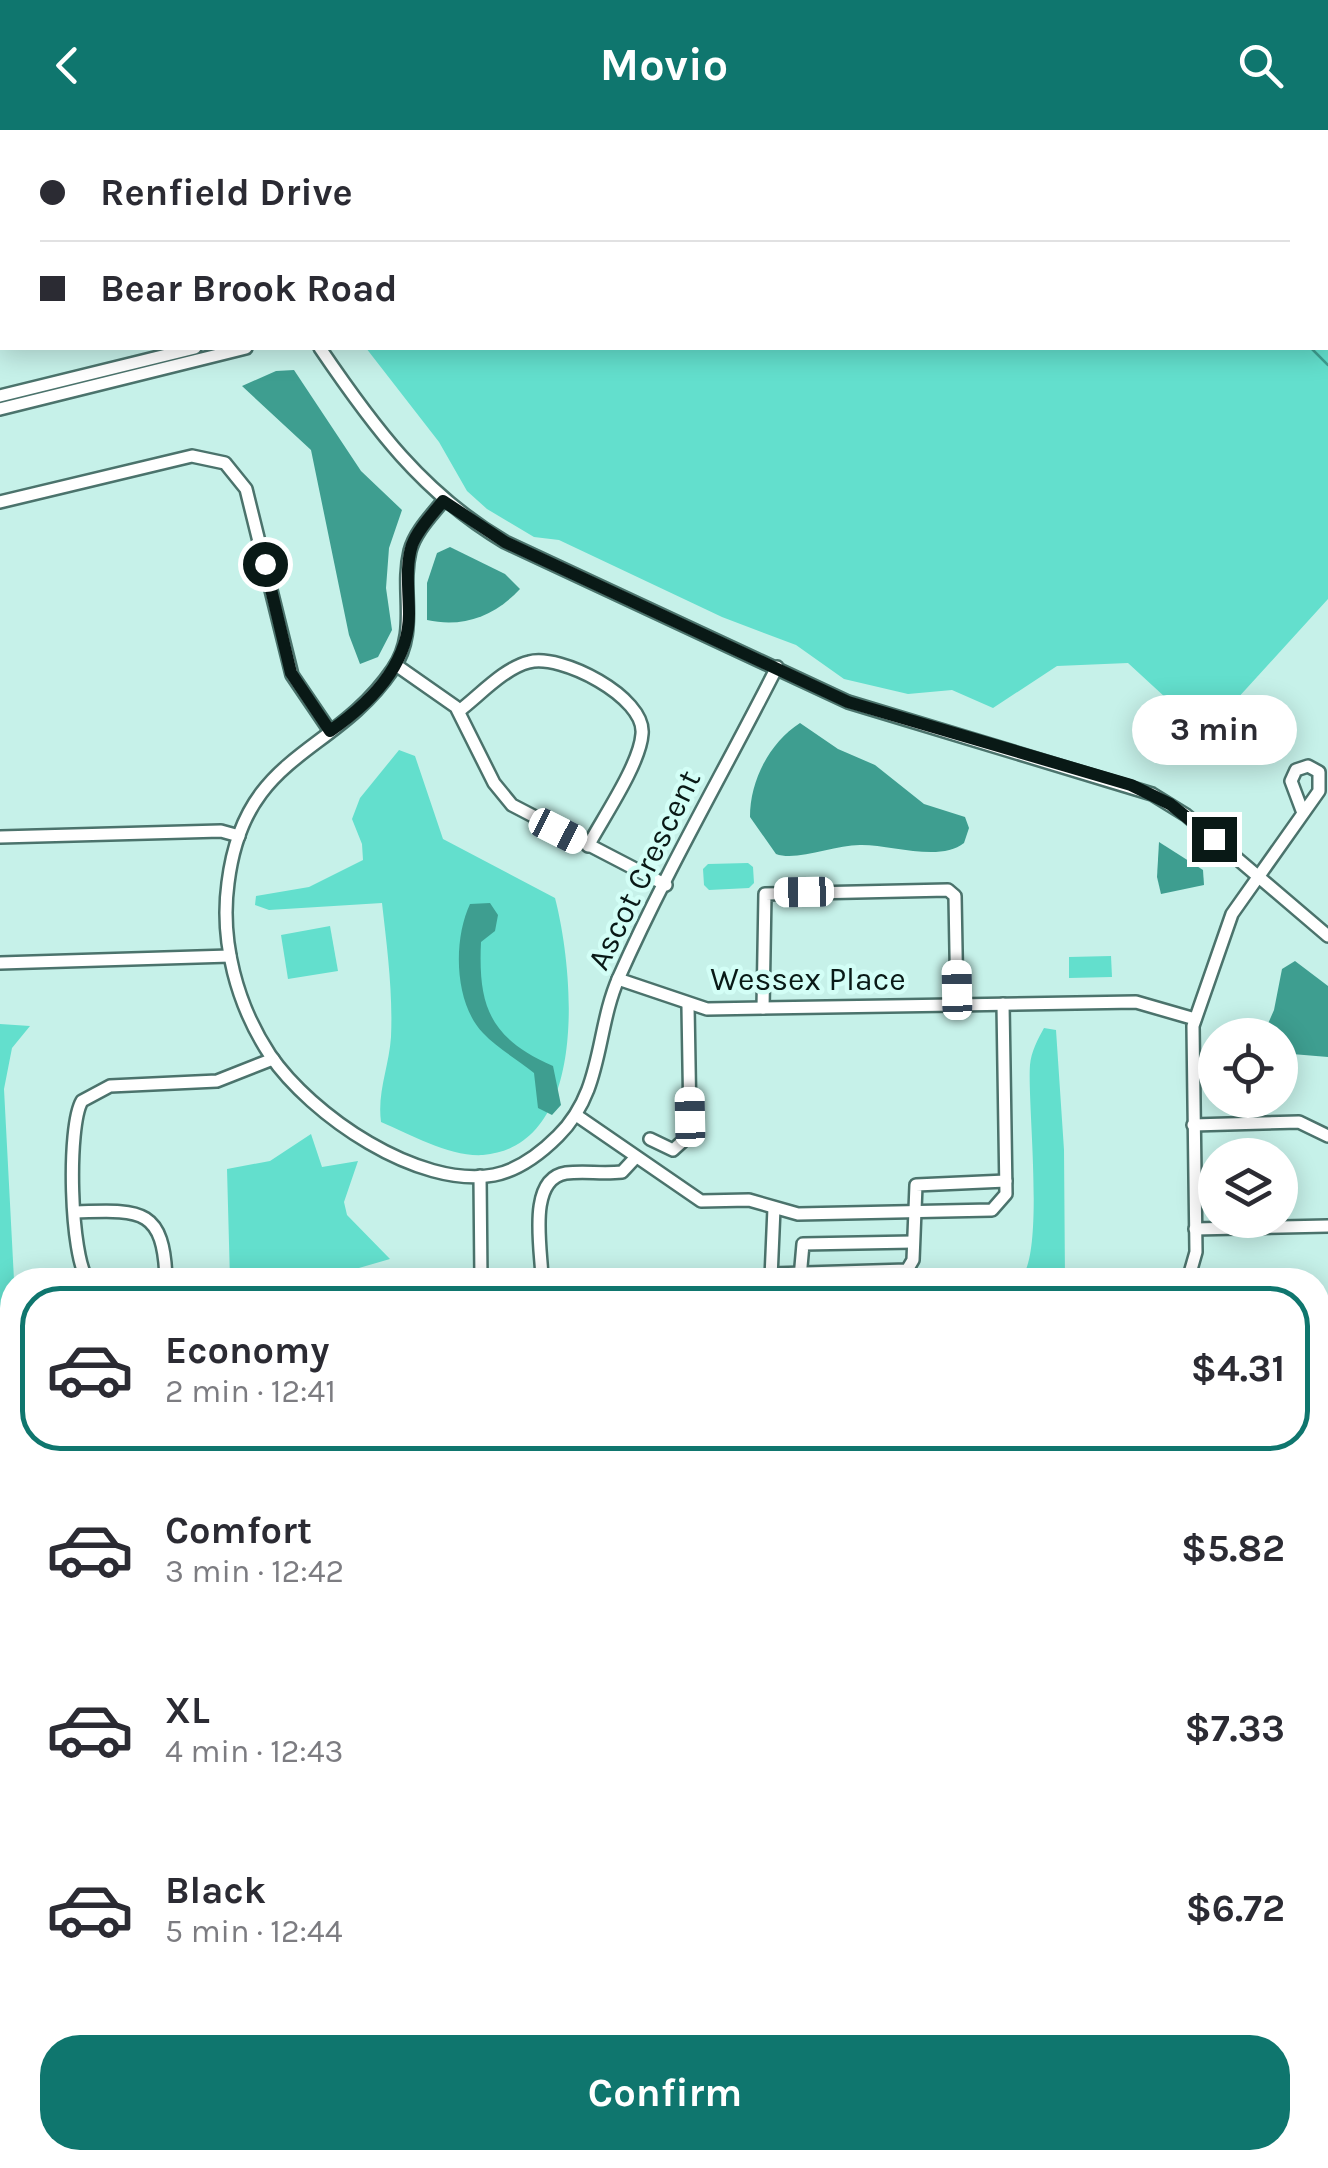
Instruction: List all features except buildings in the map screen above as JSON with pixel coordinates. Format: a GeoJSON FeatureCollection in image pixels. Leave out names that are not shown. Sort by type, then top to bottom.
{"type":"FeatureCollection","features":[{"type":"Feature","properties":{"kind":"street"},"geometry":{"type":"LineString","coordinates":[[0,396],[186,350]]}},
{"type":"Feature","properties":{"kind":"street"},"geometry":{"type":"LineString","coordinates":[[0,408],[238,350]]}},
{"type":"Feature","properties":{"kind":"street"},"geometry":{"type":"LineString","coordinates":[[321,350],[379,434],[443,501],[505,542],[848,702],[1152,794],[1186,815],[1328,936]]}},
{"type":"Feature","properties":{"kind":"street"},"geometry":{"type":"LineString","coordinates":[[0,502],[192,456],[225,463],[246,490],[291,673],[330,731]]}},
{"type":"Feature","properties":{"kind":"street","name":"Ascot Crescent"},"geometry":{"type":"LineString","coordinates":[[443,501],[417,535],[410,553],[409,625],[396,664],[366,702],[278,772],[260,794],[240,836],[226,896],[230,956],[246,1009],[273,1058],[303,1094],[365,1140],[428,1166],[480,1176],[524,1164],[576,1116],[596,1073],[618,979],[777,667]]}},
{"type":"Feature","properties":{"kind":"street"},"geometry":{"type":"LineString","coordinates":[[459,711],[514,668],[535,660],[557,664],[631,701],[640,716],[641,742],[588,846]]}},
{"type":"Feature","properties":{"kind":"street"},"geometry":{"type":"LineString","coordinates":[[396,664],[441,693],[459,711],[505,798],[528,816],[666,885]]}},
{"type":"Feature","properties":{"kind":"street"},"geometry":{"type":"LineString","coordinates":[[1192,1268],[1196,1230],[1191,1042],[1196,1019],[1229,920],[1303,813]]}},
{"type":"Feature","properties":{"kind":"street"},"geometry":{"type":"LineString","coordinates":[[0,837],[221,831],[240,836]]}},
{"type":"Feature","properties":{"kind":"street"},"geometry":{"type":"LineString","coordinates":[[764,1008],[764,894],[894,890],[954,893],[957,1005]]}},
{"type":"Feature","properties":{"kind":"street"},"geometry":{"type":"LineString","coordinates":[[0,963],[230,956]]}},
{"type":"Feature","properties":{"kind":"street","name":"Wessex Place"},"geometry":{"type":"LineString","coordinates":[[618,979],[688,1006],[1136,1002],[1196,1019]]}},
{"type":"Feature","properties":{"kind":"street"},"geometry":{"type":"LineString","coordinates":[[576,1116],[702,1201],[747,1200],[798,1214],[994,1210],[1004,1200],[1006,1181],[1002,1004]]}},
{"type":"Feature","properties":{"kind":"street"},"geometry":{"type":"LineString","coordinates":[[650,1139],[672,1150],[688,1130],[688,1006]]}},
{"type":"Feature","properties":{"kind":"street"},"geometry":{"type":"LineString","coordinates":[[81,1268],[74,1120],[90,1094],[110,1086],[217,1081],[273,1058]]}},
{"type":"Feature","properties":{"kind":"street"},"geometry":{"type":"LineString","coordinates":[[1193,1125],[1299,1122],[1328,1136]]}},
{"type":"Feature","properties":{"kind":"street"},"geometry":{"type":"LineString","coordinates":[[542,1268],[541,1199],[547,1183],[566,1173],[619,1172],[636,1157]]}},
{"type":"Feature","properties":{"kind":"street"},"geometry":{"type":"LineString","coordinates":[[480,1176],[482,1268]]}},
{"type":"Feature","properties":{"kind":"street"},"geometry":{"type":"LineString","coordinates":[[907,1268],[912,1264],[912,1191],[918,1183],[1006,1181]]}},
{"type":"Feature","properties":{"kind":"street"},"geometry":{"type":"LineString","coordinates":[[771,1268],[774,1208]]}},
{"type":"Feature","properties":{"kind":"street"},"geometry":{"type":"LineString","coordinates":[[76,1212],[130,1211],[150,1220],[164,1244],[165,1268]]}},
{"type":"Feature","properties":{"kind":"street"},"geometry":{"type":"LineString","coordinates":[[1196,1230],[1328,1226]]}},
{"type":"Feature","properties":{"kind":"street"},"geometry":{"type":"LineString","coordinates":[[801,1268],[803,1244],[913,1242]]}},
{"type":"Feature","properties":{"kind":"shaded area"},"geometry":{"type":"Polygon","coordinates":[[[368,350],[1328,350],[1328,599],[1236,700],[1186,737],[1166,698],[1128,663],[1057,666],[993,708],[952,690],[908,694],[844,679],[796,645],[722,617],[559,540],[534,537],[487,509],[467,491],[439,442],[368,350]]]}},
{"type":"Feature","properties":{"kind":"shaded area"},"geometry":{"type":"Polygon","coordinates":[[[294,370],[361,471],[402,510],[389,548],[386,588],[392,630],[378,657],[360,664],[349,635],[311,450],[242,386],[276,371],[294,370]]]}},
{"type":"Feature","properties":{"kind":"shaded area"},"geometry":{"type":"Polygon","coordinates":[[[450,547],[505,574],[520,589],[478,618],[453,622],[427,620],[427,583],[437,553],[450,547]]]}},
{"type":"Feature","properties":{"kind":"shaded area"},"geometry":{"type":"Polygon","coordinates":[[[800,723],[838,749],[875,765],[924,804],[965,817],[969,828],[964,843],[954,849],[929,852],[862,845],[795,856],[776,854],[750,817],[753,790],[771,752],[800,723]]]}},
{"type":"Feature","properties":{"kind":"shaded area"},"geometry":{"type":"Polygon","coordinates":[[[399,750],[415,756],[443,839],[555,898],[562,930],[569,1009],[558,1089],[542,1121],[518,1144],[483,1155],[444,1149],[381,1122],[391,1020],[382,903],[269,910],[255,905],[256,896],[309,887],[363,860],[362,844],[352,819],[360,798],[399,750]]]}},
{"type":"Feature","properties":{"kind":"shaded area"},"geometry":{"type":"Polygon","coordinates":[[[1159,842],[1203,870],[1204,885],[1161,894],[1157,877],[1159,842]]]}},
{"type":"Feature","properties":{"kind":"shaded area"},"geometry":{"type":"Polygon","coordinates":[[[748,863],[753,867],[754,883],[749,888],[709,890],[704,885],[703,869],[708,864],[748,863]]]}},
{"type":"Feature","properties":{"kind":"shaded area"},"geometry":{"type":"Polygon","coordinates":[[[490,903],[498,915],[495,931],[481,942],[486,1002],[502,1032],[553,1066],[561,1105],[552,1115],[538,1108],[534,1073],[483,1033],[466,1005],[459,971],[464,919],[470,904],[490,903]]]}},
{"type":"Feature","properties":{"kind":"shaded area"},"geometry":{"type":"Polygon","coordinates":[[[330,926],[338,971],[288,979],[281,935],[330,926]]]}},
{"type":"Feature","properties":{"kind":"shaded area"},"geometry":{"type":"Polygon","coordinates":[[[1111,956],[1112,977],[1069,978],[1069,957],[1111,956]]]}},
{"type":"Feature","properties":{"kind":"shaded area"},"geometry":{"type":"Polygon","coordinates":[[[1295,961],[1328,986],[1328,1057],[1298,1054],[1298,1018],[1270,1018],[1282,969],[1295,961]]]}},
{"type":"Feature","properties":{"kind":"shaded area"},"geometry":{"type":"Polygon","coordinates":[[[0,1024],[30,1026],[12,1048],[4,1089],[13,1268],[0,1268],[0,1024]]]}},
{"type":"Feature","properties":{"kind":"shaded area"},"geometry":{"type":"Polygon","coordinates":[[[1044,1028],[1056,1030],[1064,1150],[1065,1268],[1026,1268],[1034,1213],[1030,1085],[1033,1050],[1044,1028]]]}},
{"type":"Feature","properties":{"kind":"shaded area"},"geometry":{"type":"Polygon","coordinates":[[[311,1134],[322,1167],[358,1161],[344,1202],[347,1215],[390,1259],[359,1268],[230,1268],[227,1169],[270,1161],[311,1134]]]}},
{"type":"Feature","properties":{"kind":"waterway"},"geometry":{"type":"LineString","coordinates":[[1313,350],[1328,365]]}},
{"type":"Feature","properties":{"kind":"route"},"geometry":{"type":"LineString","coordinates":[[265,564],[291,673],[330,731],[375,692],[402,653],[409,625],[410,553],[417,535],[443,501],[505,542],[848,702],[1131,785],[1170,804],[1214,839]]}}]}
